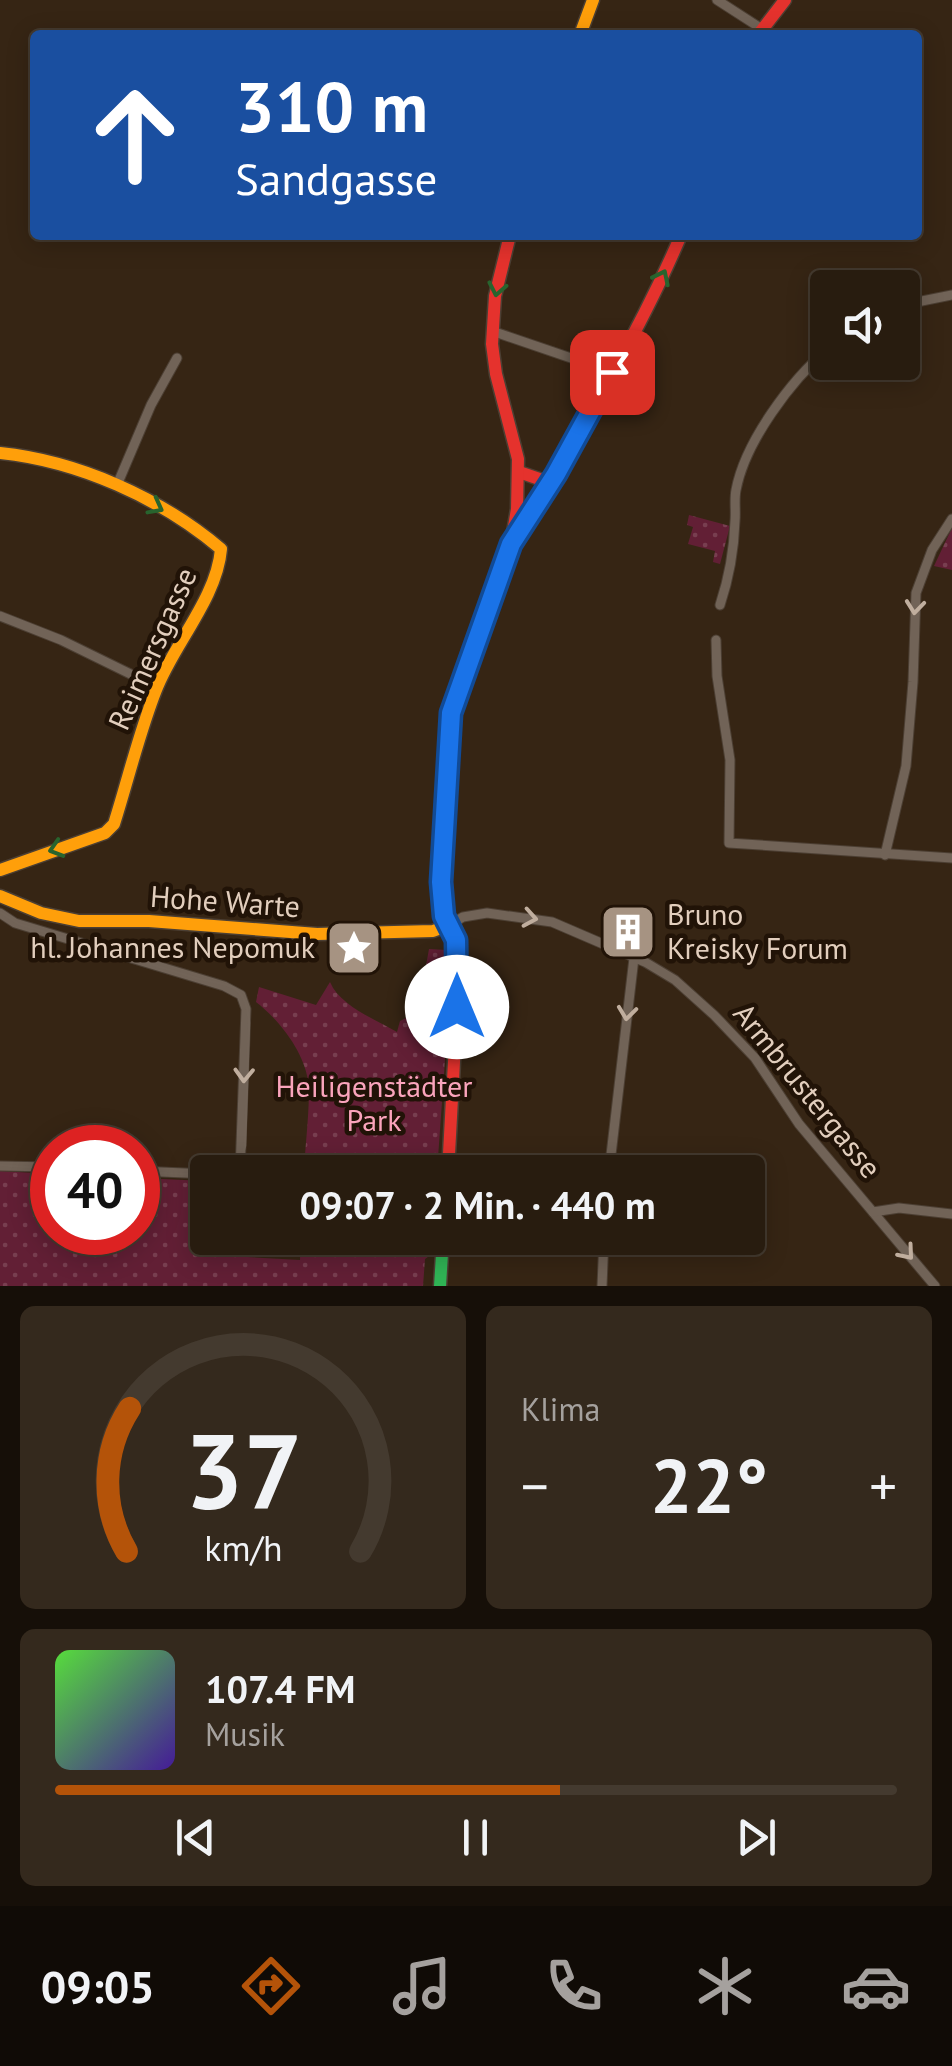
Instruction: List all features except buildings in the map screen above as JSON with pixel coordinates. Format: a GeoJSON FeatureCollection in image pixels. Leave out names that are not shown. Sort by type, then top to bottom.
{"type":"FeatureCollection","features":[{"type":"Feature","properties":{"kind":"street"},"geometry":{"type":"LineString","coordinates":[[582,30],[593,0]]}},
{"type":"Feature","properties":{"kind":"street"},"geometry":{"type":"LineString","coordinates":[[717,0],[757,30]]}},
{"type":"Feature","properties":{"kind":"street"},"geometry":{"type":"LineString","coordinates":[[762,30],[785,0]]}},
{"type":"Feature","properties":{"kind":"street"},"geometry":{"type":"LineString","coordinates":[[509,240],[495,297],[492,331],[497,383],[519,472],[511,544]]}},
{"type":"Feature","properties":{"kind":"street"},"geometry":{"type":"LineString","coordinates":[[449,1155],[457,946],[442,911],[448,728],[511,544],[556,474],[664,275],[679,240]]}},
{"type":"Feature","properties":{"kind":"street"},"geometry":{"type":"LineString","coordinates":[[920,301],[952,295]]}},
{"type":"Feature","properties":{"kind":"street"},"geometry":{"type":"LineString","coordinates":[[492,331],[612,372]]}},
{"type":"Feature","properties":{"kind":"street"},"geometry":{"type":"LineString","coordinates":[[0,452],[75,466],[117,485],[151,406],[177,358]]}},
{"type":"Feature","properties":{"kind":"street"},"geometry":{"type":"LineString","coordinates":[[720,605],[731,568],[736,490],[770,417],[810,366]]}},
{"type":"Feature","properties":{"kind":"street"},"geometry":{"type":"LineString","coordinates":[[519,472],[548,482]]}},
{"type":"Feature","properties":{"kind":"street","name":"Reimersgasse"},"geometry":{"type":"LineString","coordinates":[[0,870],[110,828],[157,687],[220,562],[221,549],[195,528],[117,485]]}},
{"type":"Feature","properties":{"kind":"street"},"geometry":{"type":"LineString","coordinates":[[885,855],[906,766],[914,682],[916,593],[932,550],[952,518]]}},
{"type":"Feature","properties":{"kind":"street"},"geometry":{"type":"LineString","coordinates":[[0,616],[69,643],[157,687]]}},
{"type":"Feature","properties":{"kind":"street"},"geometry":{"type":"LineString","coordinates":[[716,640],[717,676],[730,760],[729,843],[952,858]]}},
{"type":"Feature","properties":{"kind":"street","name":"Hohe Warte"},"geometry":{"type":"LineString","coordinates":[[0,896],[41,913],[79,921],[149,921],[318,934],[432,931],[448,926]]}},
{"type":"Feature","properties":{"kind":"street"},"geometry":{"type":"LineString","coordinates":[[0,914],[14,922],[224,986],[241,995],[246,1008],[241,1155]]}},
{"type":"Feature","properties":{"kind":"street","name":"Armbrustergasse"},"geometry":{"type":"LineString","coordinates":[[448,926],[472,914],[552,922],[675,980],[754,1058],[799,1124],[935,1286]]}},
{"type":"Feature","properties":{"kind":"street"},"geometry":{"type":"LineString","coordinates":[[611,1155],[634,958]]}},
{"type":"Feature","properties":{"kind":"street"},"geometry":{"type":"LineString","coordinates":[[0,1166],[30,1167]]}},
{"type":"Feature","properties":{"kind":"street"},"geometry":{"type":"LineString","coordinates":[[160,1172],[190,1173]]}},
{"type":"Feature","properties":{"kind":"street"},"geometry":{"type":"LineString","coordinates":[[872,1212],[899,1208],[952,1214]]}},
{"type":"Feature","properties":{"kind":"street"},"geometry":{"type":"LineString","coordinates":[[440,1286],[443,1255]]}},
{"type":"Feature","properties":{"kind":"street"},"geometry":{"type":"LineString","coordinates":[[602,1286],[603,1255]]}},
{"type":"Feature","properties":{"kind":"green space"},"geometry":{"type":"Polygon","coordinates":[[[689,515],[730,526],[720,564],[713,562],[715,551],[688,544],[693,527],[687,525],[689,515]]]}},
{"type":"Feature","properties":{"kind":"green space"},"geometry":{"type":"Polygon","coordinates":[[[951,530],[952,570],[934,566],[951,530]]]}},
{"type":"Feature","properties":{"kind":"green space","name":"Heiligenstädter Park"},"geometry":{"type":"Polygon","coordinates":[[[429,949],[447,950],[447,1031],[438,1155],[305,1155],[309,1100],[305,1069],[289,1036],[256,1002],[259,987],[316,1005],[330,982],[350,1005],[397,1032],[413,994],[421,993],[429,949]]]}},
{"type":"Feature","properties":{"kind":"green space","name":"Heiligenstädter Park"},"geometry":{"type":"Polygon","coordinates":[[[0,1171],[30,1173],[30,1255],[160,1255],[160,1179],[190,1180],[190,1255],[300,1260],[300,1255],[431,1255],[425,1259],[423,1286],[0,1286],[0,1171]]]}},
{"type":"Feature","properties":{"kind":"tram line"},"geometry":{"type":"LineString","coordinates":[[0,912],[19,924],[226,985],[240,993],[249,1023],[242,1155]]}},
{"type":"Feature","properties":{"kind":"tram line"},"geometry":{"type":"LineString","coordinates":[[0,1165],[30,1167]]}},
{"type":"Feature","properties":{"kind":"tram line"},"geometry":{"type":"LineString","coordinates":[[160,1173],[190,1174]]}},
{"type":"Feature","properties":{"kind":"traffic: fast"},"geometry":{"type":"LineString","coordinates":[[440,1286],[442,1255]]}},
{"type":"Feature","properties":{"kind":"traffic: slow"},"geometry":{"type":"LineString","coordinates":[[582,30],[593,0]]}},
{"type":"Feature","properties":{"kind":"traffic: slow"},"geometry":{"type":"LineString","coordinates":[[0,453],[59,464],[117,485],[172,514],[221,549],[212,585],[156,690],[114,824],[105,833],[0,870]]}},
{"type":"Feature","properties":{"kind":"traffic: slow"},"geometry":{"type":"LineString","coordinates":[[0,896],[41,913],[79,921],[149,921],[317,934],[433,931],[449,925]]}},
{"type":"Feature","properties":{"kind":"traffic: jam"},"geometry":{"type":"LineString","coordinates":[[762,30],[785,0]]}},
{"type":"Feature","properties":{"kind":"traffic: jam"},"geometry":{"type":"LineString","coordinates":[[449,1155],[457,1007],[456,941],[442,911],[441,882],[448,728],[511,544],[517,509],[518,459],[492,344],[495,296],[509,240]]}},
{"type":"Feature","properties":{"kind":"traffic: jam"},"geometry":{"type":"LineString","coordinates":[[515,538],[624,352],[679,240]]}},
{"type":"Feature","properties":{"kind":"traffic: jam"},"geometry":{"type":"LineString","coordinates":[[519,472],[548,482]]}},
{"type":"Feature","properties":{"kind":"place","name":"Bruno Kreisky Forum"},"geometry":{"type":"Point","coordinates":[628,932]}},
{"type":"Feature","properties":{"kind":"place","name":"hl. Johannes Nepomuk"},"geometry":{"type":"Point","coordinates":[354,948]}},
{"type":"Feature","properties":{"kind":"route"},"geometry":{"type":"LineString","coordinates":[[457,1007],[456,940],[444,916],[441,882],[451,713],[511,544],[556,474],[612,372]]}}]}
